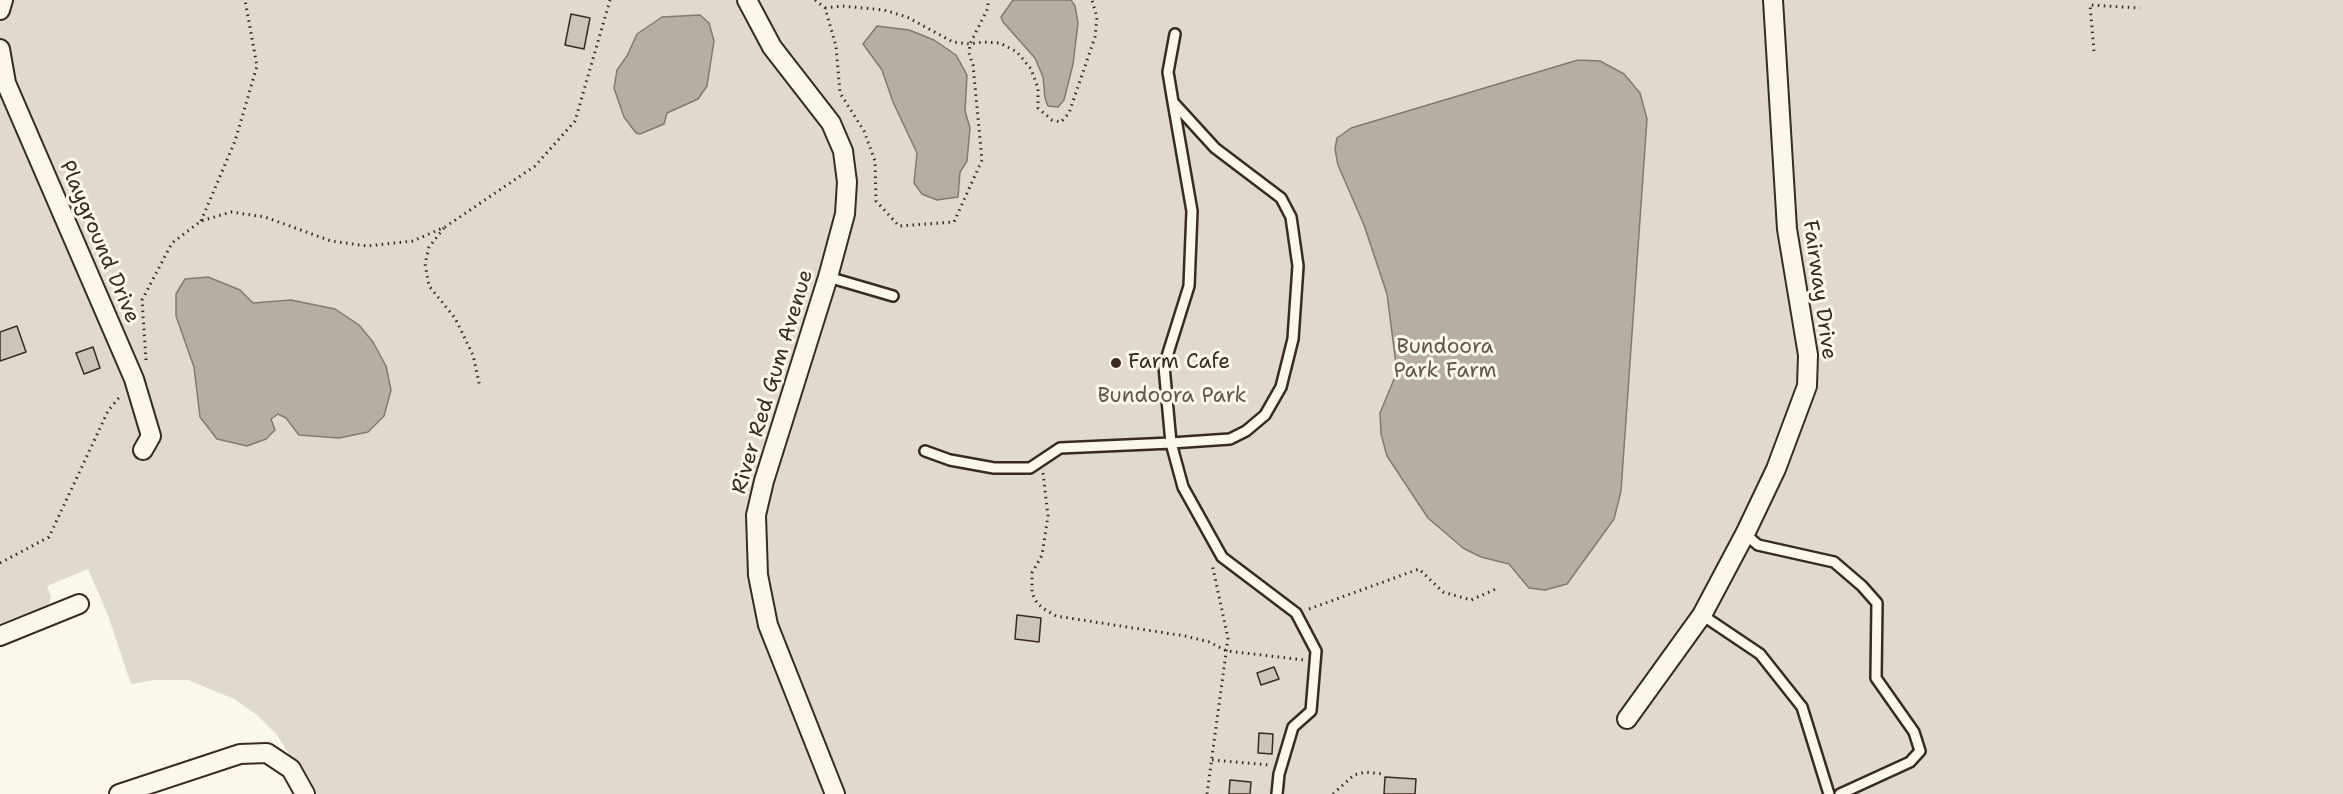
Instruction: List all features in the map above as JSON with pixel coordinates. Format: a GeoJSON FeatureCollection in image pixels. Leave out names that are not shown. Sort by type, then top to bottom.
{"type":"FeatureCollection","features":[{"type":"Feature","properties":{"kind":"street"},"geometry":{"type":"LineString","coordinates":[[0,10],[3,0]]}},
{"type":"Feature","properties":{"kind":"street","name":"River Red Gum Avenue"},"geometry":{"type":"LineString","coordinates":[[747,0],[772,47],[831,123],[843,151],[847,182],[846,214],[764,481],[756,515],[758,575],[768,626],[836,794]]}},
{"type":"Feature","properties":{"kind":"street","name":"Fairway Drive"},"geometry":{"type":"LineString","coordinates":[[1627,719],[1702,615],[1776,469],[1807,386],[1808,355],[1787,229],[1773,0]]}},
{"type":"Feature","properties":{"kind":"street","name":"Playground Drive"},"geometry":{"type":"LineString","coordinates":[[0,50],[6,83],[134,379],[151,436],[143,450]]}},
{"type":"Feature","properties":{"kind":"street"},"geometry":{"type":"LineString","coordinates":[[0,636],[79,603]]}},
{"type":"Feature","properties":{"kind":"street"},"geometry":{"type":"LineString","coordinates":[[119,794],[139,790],[240,753],[267,753],[291,769],[305,794]]}},
{"type":"Feature","properties":{"kind":"lane"},"geometry":{"type":"LineString","coordinates":[[1175,34],[1168,72],[1192,211],[1189,286],[1164,366],[1171,443],[1183,487],[1222,557],[1296,614],[1316,651],[1311,711],[1293,727],[1281,766],[1277,794]]}},
{"type":"Feature","properties":{"kind":"lane"},"geometry":{"type":"LineString","coordinates":[[925,452],[950,460],[994,468],[1030,468],[1060,448],[1230,439],[1246,431],[1265,415],[1281,387],[1293,339],[1298,266],[1291,217],[1281,198],[1215,147],[1173,102]]}},
{"type":"Feature","properties":{"kind":"lane"},"geometry":{"type":"LineString","coordinates":[[828,277],[893,296]]}},
{"type":"Feature","properties":{"kind":"lane"},"geometry":{"type":"LineString","coordinates":[[1745,534],[1758,545],[1834,562],[1862,586],[1877,603],[1876,678],[1914,732],[1920,751],[1910,762],[1840,794]]}},
{"type":"Feature","properties":{"kind":"lane"},"geometry":{"type":"LineString","coordinates":[[1702,615],[1760,654],[1802,707],[1829,794]]}},
{"type":"Feature","properties":{"kind":"path"},"geometry":{"type":"LineString","coordinates":[[201,221],[235,141],[256,66],[245,0]]}},
{"type":"Feature","properties":{"kind":"path"},"geometry":{"type":"LineString","coordinates":[[0,563],[49,537],[108,411],[146,361],[142,300],[172,243],[201,221],[231,212],[265,217],[331,241],[367,246],[413,241],[446,226],[535,166],[574,121],[610,0]]}},
{"type":"Feature","properties":{"kind":"path"},"geometry":{"type":"LineString","coordinates":[[815,0],[825,8],[836,46],[840,93],[864,131],[875,161],[876,201],[899,226],[954,222],[982,160],[973,65],[969,53],[970,44],[988,8],[988,0]]}},
{"type":"Feature","properties":{"kind":"path"},"geometry":{"type":"LineString","coordinates":[[825,8],[842,6],[884,10],[907,17],[953,42],[1000,43],[1017,52],[1031,69],[1038,88],[1038,108],[1052,120],[1061,122],[1069,112],[1095,37],[1097,17],[1092,0]]}},
{"type":"Feature","properties":{"kind":"path"},"geometry":{"type":"LineString","coordinates":[[2094,51],[2090,5],[2140,8]]}},
{"type":"Feature","properties":{"kind":"path"},"geometry":{"type":"LineString","coordinates":[[446,226],[429,247],[425,264],[429,286],[455,318],[473,355],[480,387]]}},
{"type":"Feature","properties":{"kind":"path"},"geometry":{"type":"LineString","coordinates":[[1041,461],[1048,516],[1042,555],[1032,573],[1032,594],[1037,603],[1056,616],[1185,636],[1209,642],[1227,651],[1315,661]]}},
{"type":"Feature","properties":{"kind":"path"},"geometry":{"type":"LineString","coordinates":[[1208,794],[1228,638],[1211,566],[1215,544]]}},
{"type":"Feature","properties":{"kind":"path"},"geometry":{"type":"LineString","coordinates":[[1296,614],[1419,569],[1443,592],[1471,600],[1497,589]]}},
{"type":"Feature","properties":{"kind":"path"},"geometry":{"type":"LineString","coordinates":[[1212,760],[1281,766]]}},
{"type":"Feature","properties":{"kind":"path"},"geometry":{"type":"LineString","coordinates":[[1333,794],[1354,776],[1365,772],[1383,774]]}},
{"type":"Feature","properties":{"kind":"green space","name":"Bundoora Park"},"geometry":{"type":"Polygon","coordinates":[[[0,0],[2343,0],[2343,794],[314,794],[277,735],[257,715],[234,699],[188,680],[155,680],[131,684],[108,615],[88,569],[47,586],[51,597],[48,607],[0,628],[0,0]]]}},
{"type":"Feature","properties":{"kind":"shaded area"},"geometry":{"type":"Polygon","coordinates":[[[1013,0],[1071,0],[1075,6],[1078,23],[1073,64],[1064,100],[1058,107],[1048,106],[1043,77],[1035,58],[1003,22],[1001,17],[1013,0]]]}},
{"type":"Feature","properties":{"kind":"shaded area"},"geometry":{"type":"Polygon","coordinates":[[[700,15],[709,23],[714,41],[707,86],[698,99],[667,113],[664,124],[640,134],[636,133],[624,117],[614,88],[617,70],[627,56],[637,34],[662,17],[700,15]]]}},
{"type":"Feature","properties":{"kind":"shaded area"},"geometry":{"type":"Polygon","coordinates":[[[877,26],[909,30],[934,40],[956,55],[967,75],[965,111],[970,128],[967,161],[960,172],[958,197],[937,200],[922,194],[914,183],[917,153],[893,102],[882,70],[863,44],[877,26]]]}},
{"type":"Feature","properties":{"kind":"shaded area"},"geometry":{"type":"Polygon","coordinates":[[[1578,60],[1600,61],[1624,74],[1640,93],[1647,119],[1621,491],[1614,519],[1567,584],[1545,590],[1529,588],[1509,564],[1481,557],[1463,548],[1428,518],[1387,456],[1381,434],[1380,413],[1397,372],[1387,294],[1364,225],[1338,165],[1335,149],[1337,138],[1351,128],[1578,60]]]}},
{"type":"Feature","properties":{"kind":"shaded area"},"geometry":{"type":"Polygon","coordinates":[[[208,277],[240,290],[253,303],[291,300],[335,309],[359,325],[373,342],[386,366],[391,390],[384,416],[368,432],[339,438],[299,435],[286,418],[278,414],[271,419],[275,430],[266,439],[247,446],[217,439],[200,417],[194,367],[176,316],[176,294],[185,279],[208,277]]]}},
{"type":"Feature","properties":{"kind":"building"},"geometry":{"type":"Polygon","coordinates":[[[571,14],[590,18],[584,49],[565,45],[571,14]]]}},
{"type":"Feature","properties":{"kind":"building"},"geometry":{"type":"Polygon","coordinates":[[[17,326],[26,352],[0,361],[0,332],[17,326]]]}},
{"type":"Feature","properties":{"kind":"building"},"geometry":{"type":"Polygon","coordinates":[[[93,347],[100,368],[84,374],[76,353],[93,347]]]}},
{"type":"Feature","properties":{"kind":"building"},"geometry":{"type":"Polygon","coordinates":[[[1017,615],[1041,618],[1039,642],[1015,639],[1017,615]]]}},
{"type":"Feature","properties":{"kind":"building"},"geometry":{"type":"Polygon","coordinates":[[[1274,667],[1279,679],[1261,685],[1257,673],[1274,667]]]}},
{"type":"Feature","properties":{"kind":"building"},"geometry":{"type":"Polygon","coordinates":[[[1259,733],[1273,734],[1272,754],[1258,753],[1259,733]]]}},
{"type":"Feature","properties":{"kind":"building"},"geometry":{"type":"Polygon","coordinates":[[[1385,777],[1416,779],[1415,794],[1384,794],[1385,777]]]}},
{"type":"Feature","properties":{"kind":"building"},"geometry":{"type":"Polygon","coordinates":[[[1230,780],[1251,782],[1250,794],[1229,794],[1230,780]]]}},
{"type":"Feature","properties":{"kind":"place","name":"Farm Cafe"},"geometry":{"type":"Point","coordinates":[1116,363]}},
{"type":"Feature","properties":{"kind":"park label","name":"Bundoora Park Farm"},"geometry":{"type":"Point","coordinates":[1445,360]}}]}
